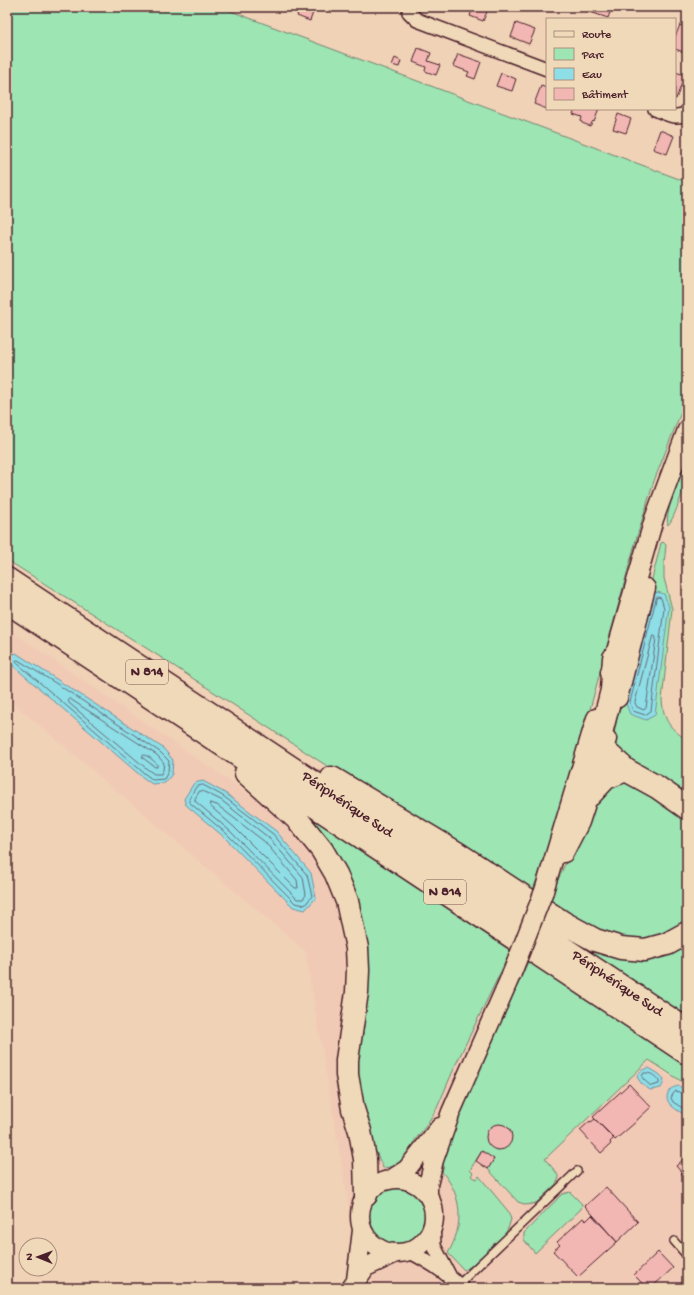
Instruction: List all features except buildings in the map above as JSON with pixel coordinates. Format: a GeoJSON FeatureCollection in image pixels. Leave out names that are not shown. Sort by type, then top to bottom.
{"type":"FeatureCollection","features":[{"type":"Feature","properties":{"kind":"highway","name":"Périphérique Sud"},"geometry":{"type":"LineString","coordinates":[[7,579],[687,1030]]}},
{"type":"Feature","properties":{"kind":"highway","name":"Périphérique Sud"},"geometry":{"type":"LineString","coordinates":[[7,602],[687,1053]]}},
{"type":"Feature","properties":{"kind":"highway"},"geometry":{"type":"LineString","coordinates":[[614,658],[612,690],[600,737],[604,750],[626,770],[658,787],[687,808]]}},
{"type":"Feature","properties":{"kind":"highway","name":"N 814"},"geometry":{"type":"LineString","coordinates":[[204,732],[298,820],[326,856],[336,874],[347,902],[358,948],[357,992],[347,1060],[347,1075],[365,1159],[367,1177],[366,1195]]}},
{"type":"Feature","properties":{"kind":"highway","name":"N 814"},"geometry":{"type":"LineString","coordinates":[[287,765],[309,764],[457,853],[564,923],[596,940],[621,948],[645,950],[668,944],[687,933]]}},
{"type":"Feature","properties":{"kind":"highway"},"geometry":{"type":"LineString","coordinates":[[590,795],[606,778],[626,770]]}},
{"type":"Feature","properties":{"kind":"main road"},"geometry":{"type":"LineString","coordinates":[[428,1196],[428,1185],[434,1160],[451,1112],[512,973],[544,891],[654,519],[684,436]]}},
{"type":"Feature","properties":{"kind":"main road"},"geometry":{"type":"LineString","coordinates":[[544,891],[580,822],[604,750],[640,615],[684,436]]}},
{"type":"Feature","properties":{"kind":"main road"},"geometry":{"type":"LineString","coordinates":[[354,1284],[362,1230],[360,1216],[361,1206],[366,1195],[375,1186],[390,1180],[407,1169],[451,1112]]}},
{"type":"Feature","properties":{"kind":"main road"},"geometry":{"type":"LineString","coordinates":[[354,1284],[366,1268],[418,1246],[426,1239],[431,1230],[433,1208],[428,1196],[419,1187],[409,1181],[390,1180]]}},
{"type":"Feature","properties":{"kind":"main road"},"geometry":{"type":"LineString","coordinates":[[362,1230],[376,1247],[387,1252],[402,1252]]}},
{"type":"Feature","properties":{"kind":"street"},"geometry":{"type":"LineString","coordinates":[[410,7],[409,12],[417,20],[546,69]]}},
{"type":"Feature","properties":{"kind":"street"},"geometry":{"type":"LineString","coordinates":[[658,110],[675,117],[684,115],[687,112]]}},
{"type":"Feature","properties":{"kind":"street"},"geometry":{"type":"LineString","coordinates":[[433,1219],[434,1246],[457,1283]]}},
{"type":"Feature","properties":{"kind":"street"},"geometry":{"type":"LineString","coordinates":[[402,1252],[430,1263],[457,1283]]}},
{"type":"Feature","properties":{"kind":"lane"},"geometry":{"type":"LineString","coordinates":[[457,1283],[577,1171]]}},
{"type":"Feature","properties":{"kind":"lane"},"geometry":{"type":"LineString","coordinates":[[674,1241],[687,1256]]}},
{"type":"Feature","properties":{"kind":"shaded area"},"geometry":{"type":"Polygon","coordinates":[[[7,628],[502,968],[512,973],[687,1088],[687,1288],[374,1288],[361,1275],[358,1261],[305,951],[7,698],[7,628]]]}},
{"type":"Feature","properties":{"kind":"green space"},"geometry":{"type":"Polygon","coordinates":[[[7,7],[220,7],[687,182],[687,397],[654,481],[636,540],[577,757],[552,839],[532,892],[324,764],[154,653],[7,560],[7,7]]]}},
{"type":"Feature","properties":{"kind":"green space"},"geometry":{"type":"Polygon","coordinates":[[[687,456],[687,473],[684,486],[677,509],[668,525],[667,519],[671,501],[687,456]]]}},
{"type":"Feature","properties":{"kind":"green space"},"geometry":{"type":"Polygon","coordinates":[[[663,542],[666,545],[664,578],[672,609],[662,700],[664,714],[669,724],[676,732],[687,740],[687,796],[616,752],[613,741],[617,718],[661,543],[663,542]]]}},
{"type":"Feature","properties":{"kind":"green space"},"geometry":{"type":"Polygon","coordinates":[[[629,781],[687,816],[687,925],[639,944],[610,940],[550,908],[551,895],[592,805],[602,791],[629,781]]]}},
{"type":"Feature","properties":{"kind":"green space"},"geometry":{"type":"Polygon","coordinates":[[[282,798],[323,823],[511,948],[456,1064],[437,1108],[415,1140],[414,1145],[417,1149],[406,1161],[399,1165],[383,1168],[356,1096],[361,938],[282,798]]]}},
{"type":"Feature","properties":{"kind":"green space"},"geometry":{"type":"Polygon","coordinates":[[[543,924],[606,954],[628,960],[653,959],[671,954],[687,943],[687,1018],[543,924]]]}},
{"type":"Feature","properties":{"kind":"green space"},"geometry":{"type":"Polygon","coordinates":[[[529,960],[687,1066],[687,1085],[649,1060],[545,1159],[559,1178],[556,1184],[536,1203],[527,1205],[518,1202],[488,1169],[494,1159],[481,1152],[470,1170],[473,1173],[471,1176],[477,1179],[479,1176],[508,1211],[511,1219],[505,1235],[471,1266],[464,1270],[448,1253],[457,1232],[459,1211],[454,1191],[442,1172],[444,1166],[439,1160],[483,1055],[529,960]]]}},
{"type":"Feature","properties":{"kind":"green space"},"geometry":{"type":"Polygon","coordinates":[[[396,1186],[413,1191],[418,1195],[422,1200],[427,1217],[422,1234],[418,1239],[413,1243],[396,1248],[379,1243],[374,1239],[370,1234],[365,1217],[370,1200],[374,1195],[379,1191],[396,1186]]]}},
{"type":"Feature","properties":{"kind":"green space"},"geometry":{"type":"Polygon","coordinates":[[[570,1192],[582,1204],[581,1209],[535,1253],[524,1240],[524,1233],[562,1194],[570,1192]]]}},
{"type":"Feature","properties":{"kind":"water"},"geometry":{"type":"Polygon","coordinates":[[[657,592],[664,594],[669,607],[655,715],[646,720],[630,714],[626,704],[653,595],[657,592]]]}},
{"type":"Feature","properties":{"kind":"water"},"geometry":{"type":"Polygon","coordinates":[[[16,653],[163,748],[173,760],[172,774],[165,783],[152,784],[141,776],[12,665],[11,655],[16,653]]]}},
{"type":"Feature","properties":{"kind":"water"},"geometry":{"type":"Polygon","coordinates":[[[203,781],[225,793],[276,831],[311,873],[316,898],[305,910],[293,907],[224,837],[186,805],[184,799],[194,783],[203,781]]]}},
{"type":"Feature","properties":{"kind":"water"},"geometry":{"type":"Polygon","coordinates":[[[649,1068],[664,1079],[661,1088],[650,1090],[641,1083],[637,1077],[639,1073],[649,1068]]]}},
{"type":"Feature","properties":{"kind":"water"},"geometry":{"type":"Polygon","coordinates":[[[679,1086],[687,1092],[687,1116],[673,1107],[668,1101],[667,1097],[670,1090],[679,1086]]]}}]}
